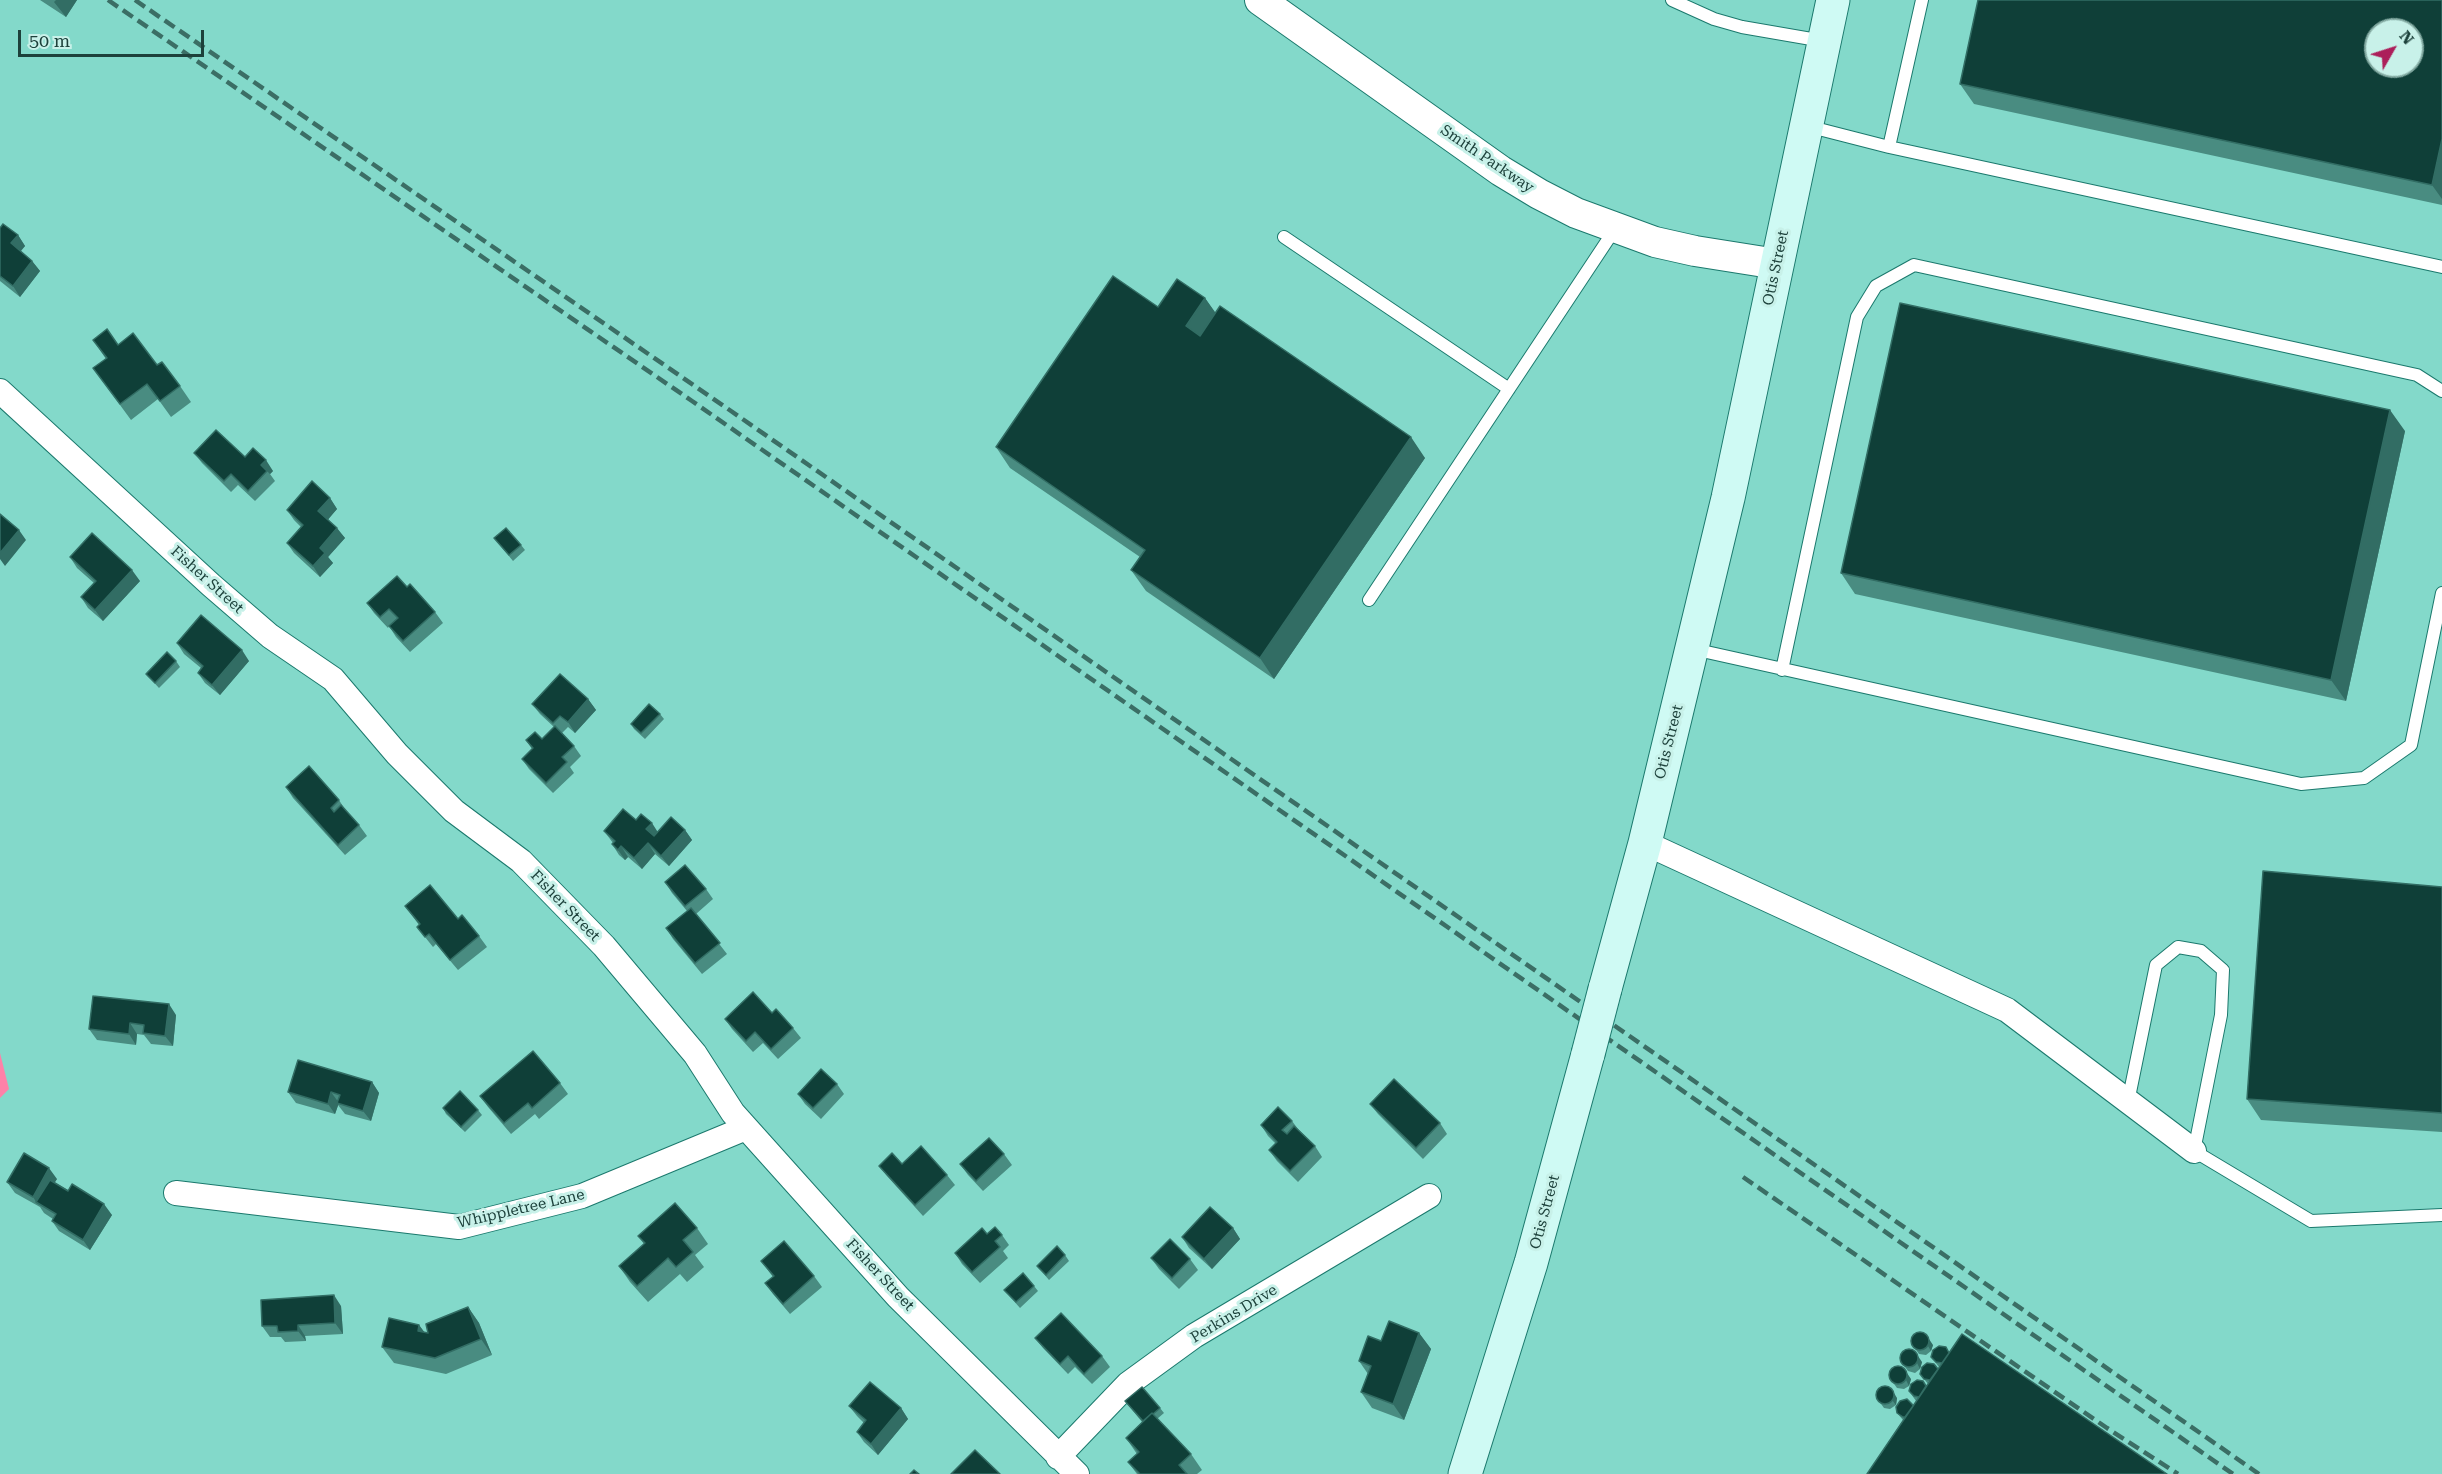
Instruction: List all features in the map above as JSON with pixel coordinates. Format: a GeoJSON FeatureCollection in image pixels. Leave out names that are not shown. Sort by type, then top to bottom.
{"type":"FeatureCollection","features":[{"type":"Feature","properties":{"kind":"main road","name":"Otis Street"},"geometry":{"type":"LineString","coordinates":[[1466,1474],[1531,1263],[1645,843],[1728,498],[1833,0]]}},
{"type":"Feature","properties":{"kind":"street","name":"Smith Parkway"},"geometry":{"type":"LineString","coordinates":[[1260,0],[1501,171],[1539,194],[1615,229],[1655,242],[1777,264]]}},
{"type":"Feature","properties":{"kind":"street","name":"Fisher Street"},"geometry":{"type":"LineString","coordinates":[[0,391],[227,599],[270,636],[333,679],[397,754],[454,812],[521,861],[604,946],[695,1054],[733,1113],[898,1297],[1077,1474]]}},
{"type":"Feature","properties":{"kind":"street"},"geometry":{"type":"LineString","coordinates":[[1645,843],[2007,1010],[2194,1151]]}},
{"type":"Feature","properties":{"kind":"street","name":"Whippletree Lane"},"geometry":{"type":"LineString","coordinates":[[176,1193],[459,1227],[582,1196],[746,1128]]}},
{"type":"Feature","properties":{"kind":"street","name":"Perkins Drive"},"geometry":{"type":"LineString","coordinates":[[1058,1457],[1128,1384],[1194,1336],[1430,1196]]}},
{"type":"Feature","properties":{"kind":"lane"},"geometry":{"type":"LineString","coordinates":[[1672,0],[1714,19],[1742,27],[1824,41]]}},
{"type":"Feature","properties":{"kind":"lane"},"geometry":{"type":"LineString","coordinates":[[1889,147],[1922,0]]}},
{"type":"Feature","properties":{"kind":"lane"},"geometry":{"type":"LineString","coordinates":[[1806,125],[1889,147],[2442,267]]}},
{"type":"Feature","properties":{"kind":"lane"},"geometry":{"type":"LineString","coordinates":[[1369,600],[1615,229]]}},
{"type":"Feature","properties":{"kind":"lane"},"geometry":{"type":"LineString","coordinates":[[1284,237],[1509,389]]}},
{"type":"Feature","properties":{"kind":"lane"},"geometry":{"type":"LineString","coordinates":[[1782,670],[1857,317],[1876,286],[1914,265],[2417,375],[2442,391]]}},
{"type":"Feature","properties":{"kind":"lane"},"geometry":{"type":"LineString","coordinates":[[1692,649],[2301,784],[2364,778],[2411,745],[2442,592]]}},
{"type":"Feature","properties":{"kind":"lane"},"geometry":{"type":"LineString","coordinates":[[2128,1102],[2156,965],[2178,947],[2201,951],[2223,970],[2221,1015],[2194,1151],[2311,1221],[2442,1215]]}},
{"type":"Feature","properties":{"kind":"shaded area"},"geometry":{"type":"Polygon","coordinates":[[[0,1053],[9,1089],[0,1098],[0,1053]]]}},
{"type":"Feature","properties":{"kind":"building"},"geometry":{"type":"Polygon","coordinates":[[[1978,0],[2442,0],[2442,139],[2432,185],[1960,84],[1978,0]]]}},
{"type":"Feature","properties":{"kind":"building"},"geometry":{"type":"Polygon","coordinates":[[[3,224],[18,235],[11,243],[32,261],[13,286],[0,276],[0,228],[3,224]]]}},
{"type":"Feature","properties":{"kind":"building"},"geometry":{"type":"Polygon","coordinates":[[[1113,276],[1158,307],[1177,279],[1205,298],[1186,326],[1200,336],[1220,306],[1411,437],[1260,658],[1131,570],[1145,550],[996,447],[1113,276]]]}},
{"type":"Feature","properties":{"kind":"building"},"geometry":{"type":"Polygon","coordinates":[[[1900,303],[2390,410],[2331,680],[1841,573],[1900,303]]]}},
{"type":"Feature","properties":{"kind":"building"},"geometry":{"type":"Polygon","coordinates":[[[107,329],[118,345],[133,333],[157,365],[162,362],[180,386],[160,401],[147,384],[120,404],[93,368],[107,358],[93,340],[107,329]]]}},
{"type":"Feature","properties":{"kind":"building"},"geometry":{"type":"Polygon","coordinates":[[[216,430],[245,457],[253,448],[266,460],[261,465],[267,471],[248,491],[231,474],[224,481],[194,453],[216,430]]]}},
{"type":"Feature","properties":{"kind":"building"},"geometry":{"type":"Polygon","coordinates":[[[312,481],[330,498],[318,511],[337,528],[320,548],[325,553],[313,566],[287,543],[303,525],[287,510],[312,481]]]}},
{"type":"Feature","properties":{"kind":"building"},"geometry":{"type":"Polygon","coordinates":[[[0,514],[19,530],[0,553],[0,514]]]}},
{"type":"Feature","properties":{"kind":"building"},"geometry":{"type":"Polygon","coordinates":[[[506,528],[521,545],[509,555],[494,538],[506,528]]]}},
{"type":"Feature","properties":{"kind":"building"},"geometry":{"type":"Polygon","coordinates":[[[92,533],[132,570],[95,610],[81,597],[96,581],[70,557],[92,533]]]}},
{"type":"Feature","properties":{"kind":"building"},"geometry":{"type":"Polygon","coordinates":[[[397,576],[407,587],[410,584],[435,612],[403,641],[389,626],[398,618],[389,609],[380,617],[367,603],[397,576]]]}},
{"type":"Feature","properties":{"kind":"building"},"geometry":{"type":"Polygon","coordinates":[[[201,615],[242,650],[212,685],[198,673],[203,666],[177,643],[201,615]]]}},
{"type":"Feature","properties":{"kind":"building"},"geometry":{"type":"Polygon","coordinates":[[[167,652],[176,661],[155,683],[146,674],[167,652]]]}},
{"type":"Feature","properties":{"kind":"building"},"geometry":{"type":"Polygon","coordinates":[[[560,674],[588,699],[568,722],[560,716],[553,723],[532,704],[560,674]]]}},
{"type":"Feature","properties":{"kind":"building"},"geometry":{"type":"Polygon","coordinates":[[[649,704],[660,714],[641,733],[631,724],[649,704]]]}},
{"type":"Feature","properties":{"kind":"building"},"geometry":{"type":"Polygon","coordinates":[[[555,726],[574,746],[562,757],[567,762],[546,783],[522,759],[533,748],[526,740],[535,732],[542,739],[555,726]]]}},
{"type":"Feature","properties":{"kind":"building"},"geometry":{"type":"Polygon","coordinates":[[[309,766],[339,800],[331,808],[334,812],[341,805],[359,825],[338,845],[286,787],[309,766]]]}},
{"type":"Feature","properties":{"kind":"building"},"geometry":{"type":"Polygon","coordinates":[[[623,809],[636,820],[641,814],[652,823],[646,829],[654,836],[671,817],[685,830],[661,856],[648,843],[634,858],[621,846],[618,850],[612,844],[615,841],[604,831],[623,809]]]}},
{"type":"Feature","properties":{"kind":"building"},"geometry":{"type":"Polygon","coordinates":[[[685,865],[706,889],[685,906],[665,882],[685,865]]]}},
{"type":"Feature","properties":{"kind":"building"},"geometry":{"type":"Polygon","coordinates":[[[2263,871],[2442,887],[2442,1113],[2247,1099],[2263,871]]]}},
{"type":"Feature","properties":{"kind":"building"},"geometry":{"type":"Polygon","coordinates":[[[430,885],[458,919],[462,915],[479,936],[450,960],[429,934],[425,937],[417,927],[420,924],[405,906],[430,885]]]}},
{"type":"Feature","properties":{"kind":"building"},"geometry":{"type":"Polygon","coordinates":[[[691,908],[720,943],[695,963],[666,928],[691,908]]]}},
{"type":"Feature","properties":{"kind":"building"},"geometry":{"type":"Polygon","coordinates":[[[753,992],[772,1013],[776,1009],[793,1028],[771,1049],[755,1032],[746,1041],[725,1019],[753,992]]]}},
{"type":"Feature","properties":{"kind":"building"},"geometry":{"type":"Polygon","coordinates":[[[93,996],[169,1004],[165,1036],[143,1033],[144,1025],[130,1023],[129,1034],[89,1029],[93,996]]]}},
{"type":"Feature","properties":{"kind":"building"},"geometry":{"type":"Polygon","coordinates":[[[533,1051],[560,1083],[532,1108],[528,1103],[504,1123],[480,1096],[533,1051]]]}},
{"type":"Feature","properties":{"kind":"building"},"geometry":{"type":"Polygon","coordinates":[[[298,1060],[372,1082],[363,1111],[337,1103],[340,1095],[331,1092],[328,1104],[288,1092],[298,1060]]]}},
{"type":"Feature","properties":{"kind":"building"},"geometry":{"type":"Polygon","coordinates":[[[821,1069],[837,1084],[813,1108],[798,1094],[821,1069]]]}},
{"type":"Feature","properties":{"kind":"building"},"geometry":{"type":"Polygon","coordinates":[[[1394,1079],[1440,1123],[1416,1148],[1370,1104],[1394,1079]]]}},
{"type":"Feature","properties":{"kind":"building"},"geometry":{"type":"Polygon","coordinates":[[[460,1091],[478,1110],[461,1127],[443,1108],[460,1091]]]}},
{"type":"Feature","properties":{"kind":"building"},"geometry":{"type":"Polygon","coordinates":[[[1278,1107],[1292,1121],[1282,1130],[1287,1134],[1294,1126],[1315,1146],[1290,1171],[1269,1150],[1277,1142],[1261,1125],[1278,1107]]]}},
{"type":"Feature","properties":{"kind":"building"},"geometry":{"type":"Polygon","coordinates":[[[989,1138],[1004,1154],[976,1181],[960,1164],[989,1138]]]}},
{"type":"Feature","properties":{"kind":"building"},"geometry":{"type":"Polygon","coordinates":[[[921,1146],[947,1175],[915,1205],[879,1166],[892,1153],[902,1164],[921,1146]]]}},
{"type":"Feature","properties":{"kind":"building"},"geometry":{"type":"Polygon","coordinates":[[[24,1153],[49,1168],[33,1197],[7,1182],[24,1153]]]}},
{"type":"Feature","properties":{"kind":"building"},"geometry":{"type":"Polygon","coordinates":[[[50,1180],[68,1191],[72,1184],[104,1204],[83,1240],[52,1221],[56,1214],[36,1202],[50,1180]]]}},
{"type":"Feature","properties":{"kind":"building"},"geometry":{"type":"Polygon","coordinates":[[[675,1203],[697,1228],[683,1240],[693,1252],[676,1267],[668,1258],[637,1286],[619,1266],[645,1243],[638,1236],[675,1203]]]}},
{"type":"Feature","properties":{"kind":"building"},"geometry":{"type":"Polygon","coordinates":[[[1210,1207],[1233,1228],[1204,1259],[1182,1237],[1210,1207]]]}},
{"type":"Feature","properties":{"kind":"building"},"geometry":{"type":"Polygon","coordinates":[[[995,1227],[1002,1235],[995,1241],[1000,1247],[972,1272],[955,1253],[982,1228],[987,1234],[995,1227]]]}},
{"type":"Feature","properties":{"kind":"building"},"geometry":{"type":"Polygon","coordinates":[[[1170,1239],[1190,1259],[1172,1278],[1151,1258],[1170,1239]]]}},
{"type":"Feature","properties":{"kind":"building"},"geometry":{"type":"Polygon","coordinates":[[[784,1241],[814,1276],[783,1304],[765,1283],[774,1276],[761,1261],[784,1241]]]}},
{"type":"Feature","properties":{"kind":"building"},"geometry":{"type":"Polygon","coordinates":[[[1057,1246],[1065,1255],[1046,1275],[1037,1266],[1057,1246]]]}},
{"type":"Feature","properties":{"kind":"building"},"geometry":{"type":"Polygon","coordinates":[[[1023,1273],[1034,1286],[1016,1302],[1004,1290],[1023,1273]]]}},
{"type":"Feature","properties":{"kind":"building"},"geometry":{"type":"Polygon","coordinates":[[[334,1295],[335,1323],[298,1325],[298,1331],[278,1332],[277,1326],[262,1326],[261,1300],[334,1295]]]}},
{"type":"Feature","properties":{"kind":"building"},"geometry":{"type":"Polygon","coordinates":[[[468,1307],[481,1339],[435,1358],[382,1347],[389,1318],[419,1325],[418,1331],[428,1333],[426,1324],[468,1307]]]}},
{"type":"Feature","properties":{"kind":"building"},"geometry":{"type":"Polygon","coordinates":[[[1061,1313],[1102,1356],[1084,1374],[1068,1356],[1060,1364],[1035,1338],[1061,1313]]]}},
{"type":"Feature","properties":{"kind":"building"},"geometry":{"type":"Polygon","coordinates":[[[1389,1321],[1419,1333],[1393,1404],[1361,1392],[1371,1366],[1359,1361],[1368,1336],[1381,1341],[1389,1321]]]}},
{"type":"Feature","properties":{"kind":"building"},"geometry":{"type":"Polygon","coordinates":[[[1920,1332],[1926,1335],[1929,1341],[1926,1347],[1920,1350],[1914,1347],[1911,1341],[1914,1335],[1920,1332]]]}},
{"type":"Feature","properties":{"kind":"building"},"geometry":{"type":"Polygon","coordinates":[[[1962,1334],[2167,1474],[1867,1474],[1962,1334]]]}},
{"type":"Feature","properties":{"kind":"building"},"geometry":{"type":"Polygon","coordinates":[[[1939,1346],[1946,1347],[1949,1353],[1942,1363],[1936,1362],[1931,1357],[1933,1350],[1939,1346]]]}},
{"type":"Feature","properties":{"kind":"building"},"geometry":{"type":"Polygon","coordinates":[[[1909,1349],[1915,1352],[1918,1358],[1915,1364],[1909,1367],[1903,1364],[1900,1358],[1903,1352],[1909,1349]]]}},
{"type":"Feature","properties":{"kind":"building"},"geometry":{"type":"Polygon","coordinates":[[[1927,1363],[1934,1364],[1938,1369],[1930,1380],[1924,1379],[1920,1374],[1922,1367],[1927,1363]]]}},
{"type":"Feature","properties":{"kind":"building"},"geometry":{"type":"Polygon","coordinates":[[[1898,1366],[1904,1369],[1907,1375],[1904,1381],[1898,1384],[1892,1381],[1889,1375],[1892,1369],[1898,1366]]]}},
{"type":"Feature","properties":{"kind":"building"},"geometry":{"type":"Polygon","coordinates":[[[1917,1380],[1923,1381],[1926,1386],[1919,1397],[1909,1391],[1911,1384],[1917,1380]]]}},
{"type":"Feature","properties":{"kind":"building"},"geometry":{"type":"Polygon","coordinates":[[[870,1382],[901,1408],[871,1444],[857,1432],[866,1420],[849,1406],[870,1382]]]}},
{"type":"Feature","properties":{"kind":"building"},"geometry":{"type":"Polygon","coordinates":[[[1885,1386],[1891,1389],[1894,1395],[1891,1401],[1885,1404],[1879,1401],[1876,1395],[1879,1389],[1885,1386]]]}},
{"type":"Feature","properties":{"kind":"building"},"geometry":{"type":"Polygon","coordinates":[[[1142,1387],[1160,1408],[1143,1421],[1125,1401],[1142,1387]]]}},
{"type":"Feature","properties":{"kind":"building"},"geometry":{"type":"Polygon","coordinates":[[[1907,1399],[1913,1406],[1903,1417],[1897,1413],[1896,1407],[1900,1401],[1907,1399]]]}},
{"type":"Feature","properties":{"kind":"building"},"geometry":{"type":"Polygon","coordinates":[[[1152,1413],[1191,1454],[1179,1465],[1187,1474],[1140,1474],[1128,1462],[1139,1452],[1126,1438],[1152,1413]]]}},
{"type":"Feature","properties":{"kind":"building"},"geometry":{"type":"Polygon","coordinates":[[[975,1450],[1000,1474],[951,1474],[975,1450]]]}},
{"type":"Feature","properties":{"kind":"railway"},"geometry":{"type":"LineString","coordinates":[[108,0],[692,401],[2233,1474]]}},
{"type":"Feature","properties":{"kind":"railway"},"geometry":{"type":"LineString","coordinates":[[135,0],[731,411],[2259,1474]]}},
{"type":"Feature","properties":{"kind":"railway"},"geometry":{"type":"LineString","coordinates":[[1743,1177],[2107,1428],[2178,1474]]}}]}
